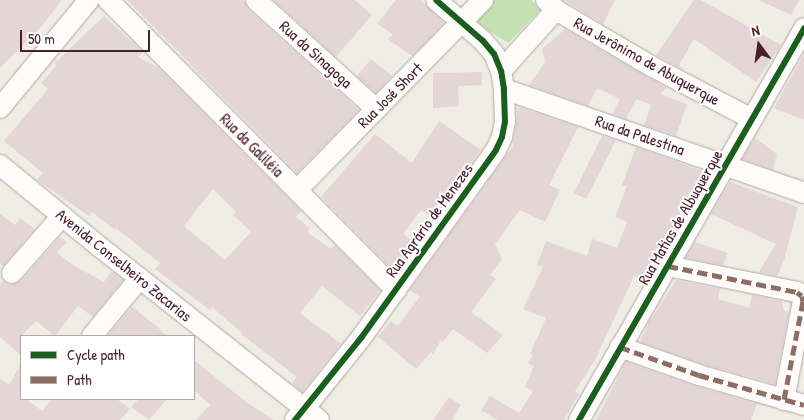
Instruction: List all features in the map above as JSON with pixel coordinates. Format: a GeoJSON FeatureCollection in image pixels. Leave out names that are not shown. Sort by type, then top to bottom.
{"type":"FeatureCollection","features":[{"type":"Feature","properties":{"kind":"street"},"geometry":{"type":"LineString","coordinates":[[0,108],[89,0]]}},
{"type":"Feature","properties":{"kind":"street","name":"Rua da Galiléia"},"geometry":{"type":"LineString","coordinates":[[108,0],[396,290]]}},
{"type":"Feature","properties":{"kind":"street","name":"Rua da Sinagoga"},"geometry":{"type":"LineString","coordinates":[[256,0],[376,109]]}},
{"type":"Feature","properties":{"kind":"street"},"geometry":{"type":"LineString","coordinates":[[436,0],[462,21]]}},
{"type":"Feature","properties":{"kind":"street","name":"Rua José Short"},"geometry":{"type":"LineString","coordinates":[[297,190],[483,0]]}},
{"type":"Feature","properties":{"kind":"street"},"geometry":{"type":"LineString","coordinates":[[503,80],[551,5]]}},
{"type":"Feature","properties":{"kind":"street","name":"Rua Jerônimo de Abuquerque"},"geometry":{"type":"LineString","coordinates":[[551,5],[651,66],[752,119]]}},
{"type":"Feature","properties":{"kind":"street","name":"Rua Agrário de Menezes"},"geometry":{"type":"LineString","coordinates":[[306,416],[496,150],[502,137],[505,122],[503,80],[494,54],[462,21]]}},
{"type":"Feature","properties":{"kind":"street","name":"Rua Matias de Albuquerque"},"geometry":{"type":"LineString","coordinates":[[579,420],[804,28]]}},
{"type":"Feature","properties":{"kind":"street","name":"Rua da Palestina"},"geometry":{"type":"LineString","coordinates":[[503,80],[804,193]]}},
{"type":"Feature","properties":{"kind":"street","name":"Avenida Conselheiro Zacarias"},"geometry":{"type":"LineString","coordinates":[[0,165],[306,416]]}},
{"type":"Feature","properties":{"kind":"street"},"geometry":{"type":"LineString","coordinates":[[12,273],[62,216]]}},
{"type":"Feature","properties":{"kind":"street"},"geometry":{"type":"LineString","coordinates":[[668,266],[797,292],[802,296],[803,301],[784,400]]}},
{"type":"Feature","properties":{"kind":"street"},"geometry":{"type":"LineString","coordinates":[[93,335],[140,278]]}},
{"type":"Feature","properties":{"kind":"street"},"geometry":{"type":"LineString","coordinates":[[620,347],[804,405]]}},
{"type":"Feature","properties":{"kind":"green space"},"geometry":{"type":"Polygon","coordinates":[[[495,0],[532,0],[540,10],[508,43],[473,21],[495,0]]]}},
{"type":"Feature","properties":{"kind":"building"},"geometry":{"type":"Polygon","coordinates":[[[0,0],[62,0],[41,27],[0,68],[0,0]]]}},
{"type":"Feature","properties":{"kind":"building"},"geometry":{"type":"Polygon","coordinates":[[[127,0],[244,0],[248,9],[359,110],[297,173],[127,0]]]}},
{"type":"Feature","properties":{"kind":"building"},"geometry":{"type":"Polygon","coordinates":[[[274,0],[355,0],[372,15],[336,57],[274,0]]]}},
{"type":"Feature","properties":{"kind":"building"},"geometry":{"type":"Polygon","coordinates":[[[396,0],[420,0],[444,23],[412,56],[388,39],[393,34],[377,24],[396,0]]]}},
{"type":"Feature","properties":{"kind":"building"},"geometry":{"type":"Polygon","coordinates":[[[563,0],[615,0],[603,24],[563,0]]]}},
{"type":"Feature","properties":{"kind":"building"},"geometry":{"type":"Polygon","coordinates":[[[694,0],[701,0],[781,45],[756,82],[694,39],[679,65],[684,70],[656,55],[694,0]]]}},
{"type":"Feature","properties":{"kind":"building"},"geometry":{"type":"Polygon","coordinates":[[[759,0],[799,0],[791,15],[759,0]]]}},
{"type":"Feature","properties":{"kind":"building"},"geometry":{"type":"Polygon","coordinates":[[[104,16],[143,52],[138,57],[159,68],[301,211],[296,217],[310,228],[307,232],[331,249],[335,245],[380,290],[360,316],[322,286],[300,313],[341,344],[302,392],[292,383],[297,377],[241,334],[212,307],[210,310],[155,269],[160,263],[116,228],[115,230],[92,212],[89,216],[37,180],[43,173],[4,141],[48,89],[41,83],[57,65],[55,63],[104,16]],[[213,189],[184,226],[225,260],[251,232],[233,215],[236,212],[213,189]]]}},
{"type":"Feature","properties":{"kind":"building"},"geometry":{"type":"Polygon","coordinates":[[[565,29],[667,88],[660,94],[687,104],[676,136],[644,125],[651,105],[636,99],[626,119],[612,114],[620,99],[597,88],[588,106],[529,85],[545,62],[542,49],[565,29]]]}},
{"type":"Feature","properties":{"kind":"building"},"geometry":{"type":"Polygon","coordinates":[[[804,54],[804,120],[774,108],[804,54]]]}},
{"type":"Feature","properties":{"kind":"building"},"geometry":{"type":"Polygon","coordinates":[[[371,59],[392,76],[376,93],[357,76],[371,59]]]}},
{"type":"Feature","properties":{"kind":"building"},"geometry":{"type":"Polygon","coordinates":[[[482,72],[482,85],[458,86],[459,106],[433,108],[433,73],[482,72]]]}},
{"type":"Feature","properties":{"kind":"building"},"geometry":{"type":"Polygon","coordinates":[[[518,107],[578,127],[549,185],[560,190],[545,222],[520,210],[495,244],[502,259],[490,275],[496,279],[471,312],[503,335],[487,353],[453,329],[443,342],[441,340],[433,354],[431,352],[416,369],[378,337],[391,321],[397,326],[420,297],[410,290],[513,146],[518,107]]]}},
{"type":"Feature","properties":{"kind":"building"},"geometry":{"type":"Polygon","coordinates":[[[439,121],[481,150],[448,196],[445,194],[430,216],[421,210],[403,234],[415,242],[394,271],[321,197],[375,134],[412,163],[439,121]]]}},
{"type":"Feature","properties":{"kind":"building"},"geometry":{"type":"Polygon","coordinates":[[[602,136],[616,140],[586,199],[574,193],[602,136]]]}},
{"type":"Feature","properties":{"kind":"building"},"geometry":{"type":"Polygon","coordinates":[[[755,138],[777,154],[773,170],[742,159],[755,138]]]}},
{"type":"Feature","properties":{"kind":"building"},"geometry":{"type":"Polygon","coordinates":[[[636,147],[702,171],[696,187],[677,218],[663,251],[656,248],[645,280],[634,276],[595,360],[575,391],[579,394],[564,420],[497,420],[481,410],[490,396],[519,413],[533,391],[525,387],[534,366],[528,363],[533,355],[530,354],[546,318],[523,309],[543,267],[537,265],[546,241],[587,256],[592,239],[617,248],[627,222],[615,217],[627,186],[622,185],[636,147]]]}},
{"type":"Feature","properties":{"kind":"building"},"geometry":{"type":"Polygon","coordinates":[[[730,182],[798,207],[784,260],[777,276],[759,272],[776,244],[711,214],[730,182]]]}},
{"type":"Feature","properties":{"kind":"building"},"geometry":{"type":"Polygon","coordinates":[[[0,214],[15,225],[20,218],[35,229],[3,266],[0,264],[0,214]]]}},
{"type":"Feature","properties":{"kind":"building"},"geometry":{"type":"Polygon","coordinates":[[[60,237],[67,242],[57,252],[71,264],[104,282],[111,271],[123,280],[93,317],[78,306],[56,335],[36,321],[20,335],[20,354],[0,337],[0,284],[3,281],[10,285],[21,281],[60,237]]]}},
{"type":"Feature","properties":{"kind":"building"},"geometry":{"type":"Polygon","coordinates":[[[695,242],[728,253],[723,265],[686,258],[695,242]]]}},
{"type":"Feature","properties":{"kind":"building"},"geometry":{"type":"Polygon","coordinates":[[[676,280],[720,289],[718,299],[749,308],[752,295],[782,301],[784,311],[789,312],[775,384],[703,364],[640,342],[648,324],[676,280]]]}},
{"type":"Feature","properties":{"kind":"building"},"geometry":{"type":"Polygon","coordinates":[[[132,307],[166,335],[108,335],[132,307]]]}},
{"type":"Feature","properties":{"kind":"building"},"geometry":{"type":"Polygon","coordinates":[[[195,361],[246,402],[274,420],[196,420],[210,405],[195,391],[195,361]]]}},
{"type":"Feature","properties":{"kind":"building"},"geometry":{"type":"Polygon","coordinates":[[[626,362],[695,386],[757,404],[751,420],[596,420],[626,362]]]}},
{"type":"Feature","properties":{"kind":"building"},"geometry":{"type":"Polygon","coordinates":[[[20,366],[20,400],[27,400],[54,420],[0,420],[0,378],[9,385],[20,366]]]}},
{"type":"Feature","properties":{"kind":"building"},"geometry":{"type":"Polygon","coordinates":[[[449,397],[461,405],[452,420],[433,420],[449,397]]]}},
{"type":"Feature","properties":{"kind":"building"},"geometry":{"type":"Polygon","coordinates":[[[51,400],[118,400],[130,409],[120,420],[54,420],[42,411],[51,400]]]}},
{"type":"Feature","properties":{"kind":"building"},"geometry":{"type":"Polygon","coordinates":[[[138,400],[166,400],[149,420],[131,407],[138,400]]]}},
{"type":"Feature","properties":{"kind":"marked path"},"geometry":{"type":"LineString","coordinates":[[668,266],[797,292],[802,296],[803,301],[784,400]]}},
{"type":"Feature","properties":{"kind":"marked path"},"geometry":{"type":"LineString","coordinates":[[620,347],[699,375],[804,405]]}},
{"type":"Feature","properties":{"kind":"cycle path"},"geometry":{"type":"LineString","coordinates":[[295,420],[361,338],[496,150],[502,137],[505,122],[504,89],[501,71],[494,54],[483,41],[436,0]]}},
{"type":"Feature","properties":{"kind":"cycle path"},"geometry":{"type":"LineString","coordinates":[[579,420],[804,28]]}}]}
